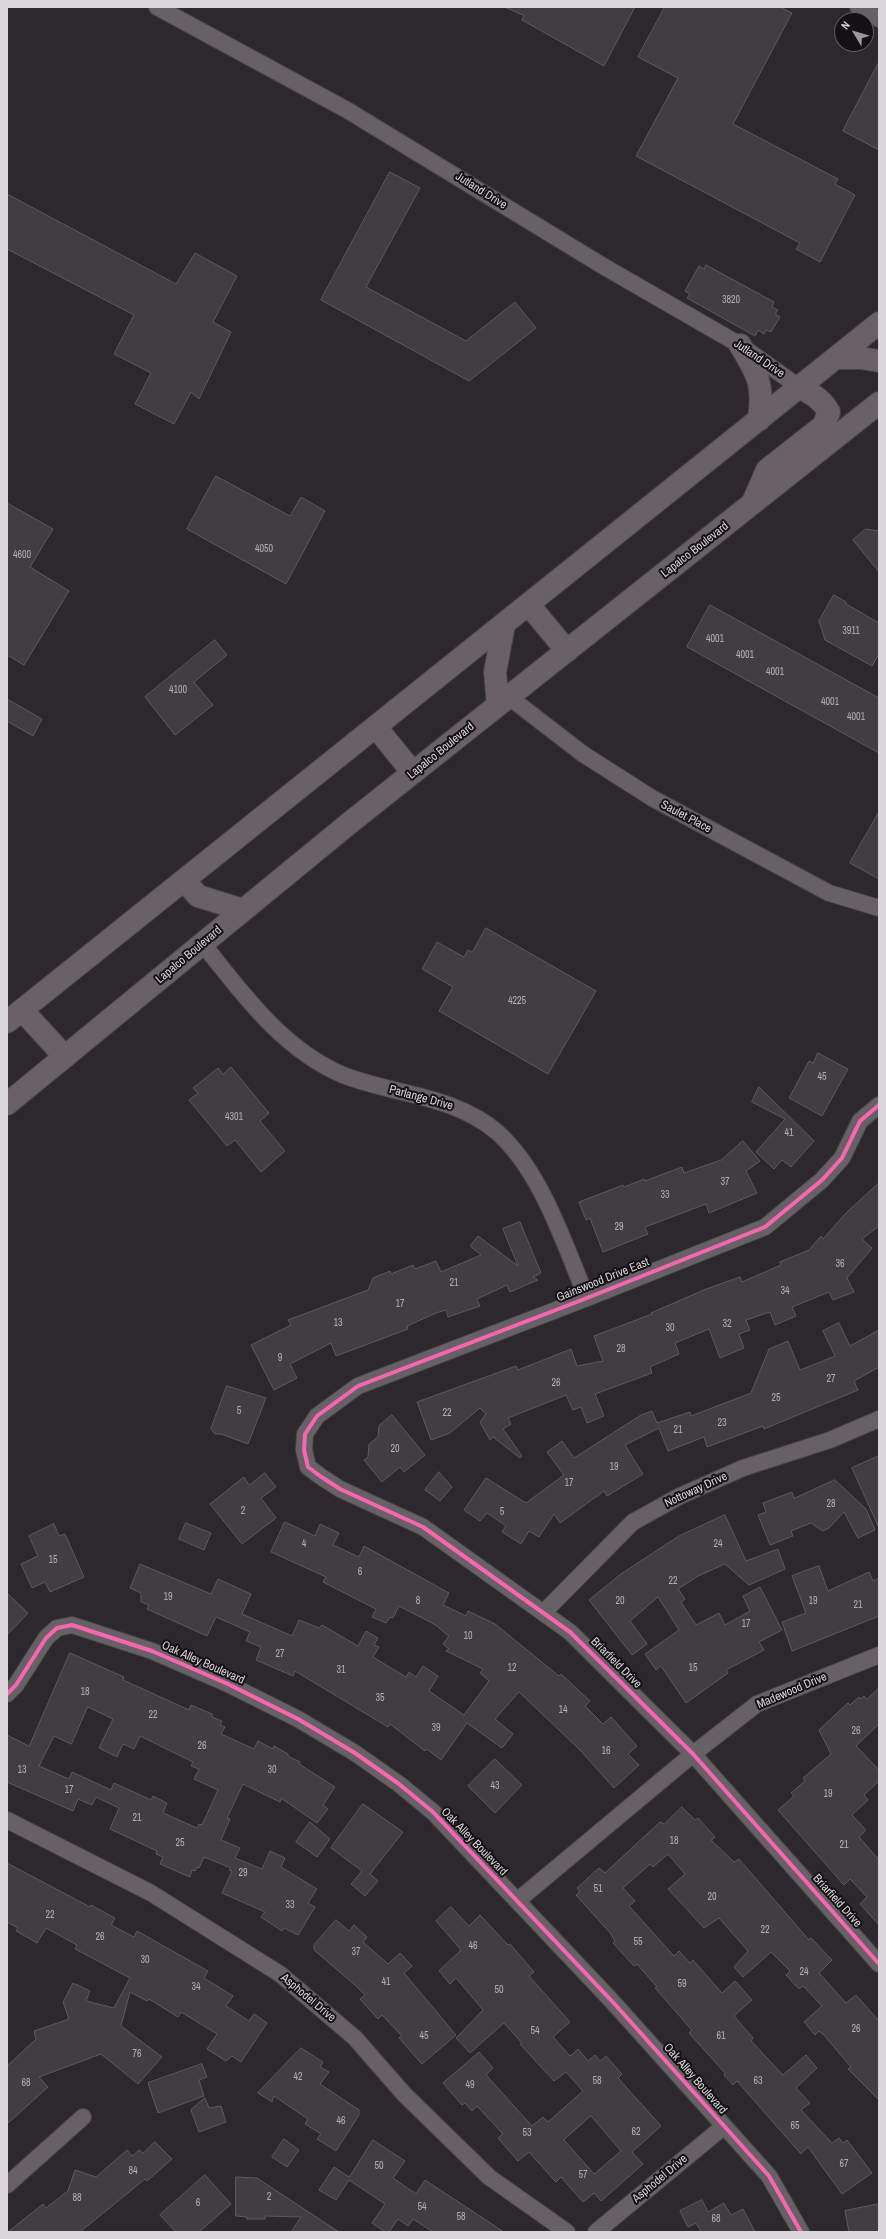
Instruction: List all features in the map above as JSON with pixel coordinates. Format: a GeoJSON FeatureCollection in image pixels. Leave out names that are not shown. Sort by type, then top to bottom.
{"type":"FeatureCollection","features":[{"type":"Feature","properties":{"kind":"main road"},"geometry":{"type":"LineString","coordinates":[[65,1057],[14,1016],[529,605],[879,323]]}},
{"type":"Feature","properties":{"kind":"main road"},"geometry":{"type":"LineString","coordinates":[[740,345],[759,380],[762,398],[759,420]]}},
{"type":"Feature","properties":{"kind":"main road"},"geometry":{"type":"LineString","coordinates":[[836,358],[861,358],[879,361]]}},
{"type":"Feature","properties":{"kind":"main road"},"geometry":{"type":"LineString","coordinates":[[752,504],[767,470],[823,426],[827,419],[829,412],[820,399],[800,387]]}},
{"type":"Feature","properties":{"kind":"main road","name":"Lapalco Boulevard"},"geometry":{"type":"LineString","coordinates":[[7,1104],[243,910],[413,773],[879,403]]}},
{"type":"Feature","properties":{"kind":"main road"},"geometry":{"type":"LineString","coordinates":[[529,605],[567,651]]}},
{"type":"Feature","properties":{"kind":"main road"},"geometry":{"type":"LineString","coordinates":[[504,625],[495,672],[504,701]]}},
{"type":"Feature","properties":{"kind":"main road"},"geometry":{"type":"LineString","coordinates":[[376,727],[413,773]]}},
{"type":"Feature","properties":{"kind":"main road"},"geometry":{"type":"LineString","coordinates":[[184,880],[198,896],[243,910]]}},
{"type":"Feature","properties":{"kind":"street","name":"Jutland Drive"},"geometry":{"type":"LineString","coordinates":[[157,7],[347,110],[603,266],[740,345],[800,387]]}},
{"type":"Feature","properties":{"kind":"street"},"geometry":{"type":"LineString","coordinates":[[858,7],[879,19]]}},
{"type":"Feature","properties":{"kind":"street","name":"Saulet Place"},"geometry":{"type":"LineString","coordinates":[[504,701],[582,754],[652,798],[829,893],[879,908]]}},
{"type":"Feature","properties":{"kind":"street","name":"Parlange Drive"},"geometry":{"type":"LineString","coordinates":[[203,944],[246,998],[277,1030],[307,1054],[341,1074],[375,1086],[428,1098],[456,1107],[480,1119],[498,1133],[523,1163],[550,1210],[587,1298]]}},
{"type":"Feature","properties":{"kind":"street","name":"Gainswood Drive East"},"geometry":{"type":"LineString","coordinates":[[305,1434],[317,1416],[358,1386],[587,1298],[765,1227],[822,1180],[842,1158],[860,1121],[879,1105]]}},
{"type":"Feature","properties":{"kind":"street","name":"Nottoway Drive"},"geometry":{"type":"LineString","coordinates":[[544,1612],[633,1522],[680,1496],[742,1468],[830,1440],[879,1419]]}},
{"type":"Feature","properties":{"kind":"street","name":"Briarfield Drive"},"geometry":{"type":"LineString","coordinates":[[305,1434],[304,1450],[308,1467],[320,1476],[340,1489],[423,1527],[570,1632],[693,1754],[879,1964]]}},
{"type":"Feature","properties":{"kind":"street","name":"Oak Alley Boulevard"},"geometry":{"type":"LineString","coordinates":[[7,1694],[16,1685],[46,1638],[57,1628],[72,1625],[152,1651],[228,1684],[298,1719],[355,1753],[399,1784],[432,1812],[612,2000],[723,2127],[769,2176],[801,2232]]}},
{"type":"Feature","properties":{"kind":"street","name":"Madewood Drive"},"geometry":{"type":"LineString","coordinates":[[517,1901],[693,1754],[757,1704],[879,1655]]}},
{"type":"Feature","properties":{"kind":"street","name":"Asphodel Drive"},"geometry":{"type":"LineString","coordinates":[[7,1820],[151,1892],[280,1974],[355,2038],[404,2094],[489,2177],[568,2232]]}},
{"type":"Feature","properties":{"kind":"street"},"geometry":{"type":"LineString","coordinates":[[7,2185],[83,2117]]}},
{"type":"Feature","properties":{"kind":"street","name":"Asphodel Drive"},"geometry":{"type":"LineString","coordinates":[[596,2232],[723,2127]]}},
{"type":"Feature","properties":{"kind":"building"},"geometry":{"type":"Polygon","coordinates":[[[505,7],[635,7],[604,66],[522,20],[524,16],[505,7]]]}},
{"type":"Feature","properties":{"kind":"building"},"geometry":{"type":"Polygon","coordinates":[[[665,7],[780,7],[792,13],[733,124],[838,179],[835,184],[855,195],[820,262],[796,249],[800,243],[636,156],[678,78],[638,57],[665,7]]]}},
{"type":"Feature","properties":{"kind":"building"},"geometry":{"type":"Polygon","coordinates":[[[879,62],[879,150],[843,131],[879,62]]]}},
{"type":"Feature","properties":{"kind":"building"},"geometry":{"type":"Polygon","coordinates":[[[390,172],[420,188],[366,287],[466,341],[515,302],[536,328],[469,381],[321,300],[390,172]]]}},
{"type":"Feature","properties":{"kind":"building"},"geometry":{"type":"Polygon","coordinates":[[[7,194],[176,284],[195,253],[237,276],[213,322],[231,332],[199,399],[191,392],[174,424],[135,404],[151,373],[114,354],[134,315],[7,249],[7,194]]]}},
{"type":"Feature","properties":{"kind":"building"},"geometry":{"type":"Polygon","coordinates":[[[706,265],[774,302],[772,307],[778,310],[775,314],[780,317],[771,332],[766,330],[764,334],[758,330],[755,336],[687,298],[690,294],[685,291],[699,266],[704,269],[706,265]]]}},
{"type":"Feature","properties":{"kind":"building"},"geometry":{"type":"Polygon","coordinates":[[[216,476],[290,516],[301,497],[325,511],[286,584],[187,529],[216,476]]]}},
{"type":"Feature","properties":{"kind":"building"},"geometry":{"type":"Polygon","coordinates":[[[7,503],[53,529],[30,567],[69,591],[24,665],[7,655],[7,503]]]}},
{"type":"Feature","properties":{"kind":"building"},"geometry":{"type":"Polygon","coordinates":[[[866,529],[879,531],[879,572],[853,540],[866,529]]]}},
{"type":"Feature","properties":{"kind":"building"},"geometry":{"type":"Polygon","coordinates":[[[834,595],[846,602],[846,604],[879,623],[879,654],[872,666],[825,640],[819,621],[834,595]]]}},
{"type":"Feature","properties":{"kind":"building"},"geometry":{"type":"Polygon","coordinates":[[[710,605],[879,698],[879,753],[687,647],[710,605]]]}},
{"type":"Feature","properties":{"kind":"building"},"geometry":{"type":"Polygon","coordinates":[[[215,640],[227,655],[194,682],[213,705],[175,735],[145,697],[215,640]]]}},
{"type":"Feature","properties":{"kind":"building"},"geometry":{"type":"Polygon","coordinates":[[[7,699],[42,719],[33,736],[7,721],[7,699]]]}},
{"type":"Feature","properties":{"kind":"building"},"geometry":{"type":"Polygon","coordinates":[[[879,812],[879,879],[850,863],[879,812]]]}},
{"type":"Feature","properties":{"kind":"building"},"geometry":{"type":"Polygon","coordinates":[[[486,928],[596,991],[548,1074],[439,1011],[453,987],[422,969],[437,942],[464,957],[468,950],[472,952],[486,928]]]}},
{"type":"Feature","properties":{"kind":"building"},"geometry":{"type":"Polygon","coordinates":[[[818,1053],[848,1069],[822,1116],[789,1098],[809,1061],[813,1063],[818,1053]]]}},
{"type":"Feature","properties":{"kind":"building"},"geometry":{"type":"Polygon","coordinates":[[[231,1067],[269,1113],[260,1121],[285,1151],[261,1172],[235,1140],[227,1146],[189,1100],[198,1093],[193,1088],[218,1068],[223,1074],[231,1067]]]}},
{"type":"Feature","properties":{"kind":"building"},"geometry":{"type":"Polygon","coordinates":[[[759,1087],[814,1141],[791,1167],[782,1160],[774,1169],[756,1152],[785,1119],[752,1102],[759,1087]]]}},
{"type":"Feature","properties":{"kind":"building"},"geometry":{"type":"Polygon","coordinates":[[[743,1141],[760,1161],[746,1171],[757,1193],[709,1213],[706,1204],[645,1227],[648,1234],[603,1252],[590,1218],[586,1220],[579,1202],[623,1185],[624,1187],[644,1179],[645,1181],[682,1167],[684,1173],[721,1160],[743,1141]]]}},
{"type":"Feature","properties":{"kind":"building"},"geometry":{"type":"Polygon","coordinates":[[[879,1183],[879,1226],[862,1239],[872,1248],[847,1278],[854,1292],[833,1300],[829,1292],[792,1307],[796,1316],[775,1325],[770,1312],[746,1320],[750,1330],[739,1334],[744,1348],[720,1358],[709,1329],[675,1343],[679,1354],[650,1367],[652,1373],[595,1394],[604,1416],[587,1423],[581,1407],[573,1410],[566,1395],[508,1418],[511,1424],[503,1429],[522,1456],[520,1458],[493,1437],[490,1440],[480,1422],[486,1414],[480,1408],[450,1433],[431,1440],[417,1402],[516,1366],[518,1370],[571,1349],[577,1366],[603,1361],[594,1336],[652,1314],[651,1313],[706,1289],[740,1277],[742,1282],[781,1265],[780,1262],[809,1250],[821,1236],[823,1239],[846,1213],[879,1183]]]}},
{"type":"Feature","properties":{"kind":"building"},"geometry":{"type":"Polygon","coordinates":[[[520,1222],[541,1273],[533,1277],[538,1280],[510,1292],[507,1285],[477,1299],[480,1306],[448,1317],[446,1310],[436,1313],[407,1326],[408,1329],[336,1356],[331,1343],[290,1364],[297,1378],[274,1390],[251,1345],[291,1325],[288,1320],[368,1290],[373,1278],[390,1271],[391,1274],[413,1265],[415,1269],[436,1261],[441,1272],[481,1255],[470,1246],[478,1236],[518,1266],[503,1229],[520,1222]]]}},
{"type":"Feature","properties":{"kind":"building"},"geometry":{"type":"Polygon","coordinates":[[[839,1323],[850,1346],[879,1330],[879,1367],[854,1381],[858,1390],[764,1429],[763,1426],[707,1447],[704,1437],[668,1451],[659,1428],[625,1445],[643,1474],[607,1496],[604,1491],[560,1523],[554,1514],[539,1537],[529,1531],[521,1544],[502,1532],[506,1526],[487,1513],[480,1521],[464,1510],[486,1478],[526,1503],[564,1475],[547,1452],[562,1441],[574,1458],[641,1415],[652,1411],[657,1423],[690,1412],[691,1416],[751,1393],[769,1349],[788,1341],[800,1370],[835,1356],[823,1331],[839,1323]]]}},
{"type":"Feature","properties":{"kind":"building"},"geometry":{"type":"Polygon","coordinates":[[[227,1386],[266,1398],[248,1444],[221,1434],[215,1434],[211,1429],[227,1386]]]}},
{"type":"Feature","properties":{"kind":"building"},"geometry":{"type":"Polygon","coordinates":[[[392,1415],[425,1455],[404,1472],[400,1467],[382,1482],[364,1460],[368,1457],[369,1444],[378,1437],[379,1426],[392,1415]]]}},
{"type":"Feature","properties":{"kind":"building"},"geometry":{"type":"Polygon","coordinates":[[[879,1456],[879,1528],[852,1468],[879,1456]]]}},
{"type":"Feature","properties":{"kind":"building"},"geometry":{"type":"Polygon","coordinates":[[[439,1472],[452,1487],[440,1501],[425,1490],[439,1472]]]}},
{"type":"Feature","properties":{"kind":"building"},"geometry":{"type":"Polygon","coordinates":[[[265,1473],[276,1487],[261,1498],[276,1518],[242,1544],[210,1504],[244,1477],[249,1485],[265,1473]]]}},
{"type":"Feature","properties":{"kind":"building"},"geometry":{"type":"Polygon","coordinates":[[[835,1480],[866,1509],[875,1530],[858,1538],[844,1512],[829,1528],[823,1531],[811,1523],[791,1531],[793,1536],[770,1545],[758,1515],[766,1512],[763,1503],[792,1492],[794,1498],[835,1480]]]}},
{"type":"Feature","properties":{"kind":"building"},"geometry":{"type":"Polygon","coordinates":[[[725,1515],[746,1561],[778,1549],[785,1569],[749,1585],[725,1564],[698,1576],[678,1589],[685,1599],[681,1602],[696,1625],[719,1613],[725,1625],[750,1611],[743,1596],[760,1587],[782,1630],[759,1642],[764,1650],[726,1670],[728,1673],[686,1703],[661,1666],[656,1670],[645,1654],[679,1630],[658,1597],[630,1621],[647,1644],[632,1655],[589,1600],[621,1574],[679,1536],[725,1515]]]}},
{"type":"Feature","properties":{"kind":"building"},"geometry":{"type":"Polygon","coordinates":[[[285,1522],[315,1536],[320,1524],[339,1533],[333,1545],[359,1557],[364,1546],[449,1593],[443,1605],[466,1616],[468,1611],[495,1624],[559,1676],[561,1674],[590,1701],[585,1706],[603,1724],[611,1717],[637,1746],[628,1754],[639,1765],[614,1788],[579,1749],[519,1692],[495,1719],[513,1734],[502,1748],[467,1723],[441,1760],[427,1749],[425,1751],[390,1724],[388,1727],[295,1671],[293,1676],[256,1660],[261,1647],[246,1641],[250,1632],[216,1617],[207,1636],[147,1609],[149,1605],[141,1602],[141,1593],[130,1588],[140,1564],[211,1594],[218,1579],[251,1594],[242,1614],[292,1636],[299,1620],[319,1628],[322,1625],[358,1646],[366,1631],[378,1638],[374,1645],[379,1647],[373,1657],[406,1677],[409,1672],[416,1677],[423,1666],[438,1676],[429,1691],[464,1715],[489,1681],[480,1673],[483,1669],[446,1651],[449,1649],[443,1644],[449,1636],[434,1624],[399,1606],[393,1618],[390,1617],[386,1623],[372,1617],[376,1609],[323,1582],[326,1577],[271,1552],[285,1522]]]}},
{"type":"Feature","properties":{"kind":"building"},"geometry":{"type":"Polygon","coordinates":[[[186,1523],[211,1533],[204,1550],[179,1539],[186,1523]]]}},
{"type":"Feature","properties":{"kind":"building"},"geometry":{"type":"Polygon","coordinates":[[[54,1524],[59,1536],[65,1534],[84,1577],[50,1592],[45,1582],[32,1588],[21,1564],[38,1556],[29,1536],[54,1524]]]}},
{"type":"Feature","properties":{"kind":"building"},"geometry":{"type":"Polygon","coordinates":[[[819,1566],[828,1591],[869,1572],[873,1581],[879,1578],[879,1616],[792,1651],[782,1622],[806,1613],[792,1576],[819,1566]]]}},
{"type":"Feature","properties":{"kind":"building"},"geometry":{"type":"Polygon","coordinates":[[[7,1593],[28,1613],[7,1635],[7,1593]]]}},
{"type":"Feature","properties":{"kind":"building"},"geometry":{"type":"Polygon","coordinates":[[[70,1653],[124,1677],[123,1680],[189,1710],[191,1705],[212,1714],[212,1717],[222,1721],[220,1725],[225,1727],[221,1734],[254,1749],[258,1741],[273,1749],[274,1746],[300,1762],[299,1764],[335,1787],[323,1805],[328,1809],[317,1823],[281,1798],[280,1802],[243,1784],[227,1818],[230,1819],[221,1840],[240,1848],[235,1858],[262,1869],[270,1851],[285,1858],[281,1867],[317,1889],[308,1903],[315,1907],[298,1935],[284,1928],[282,1931],[261,1917],[265,1912],[222,1893],[232,1871],[229,1870],[231,1868],[204,1857],[199,1868],[197,1867],[195,1871],[192,1870],[190,1877],[160,1864],[163,1857],[156,1854],[157,1851],[110,1829],[119,1808],[96,1797],[92,1805],[78,1799],[73,1811],[7,1782],[7,1735],[29,1746],[70,1653]],[[88,1707],[71,1744],[54,1736],[39,1766],[69,1779],[72,1772],[111,1790],[114,1783],[151,1800],[153,1796],[167,1803],[163,1813],[197,1828],[199,1824],[202,1825],[218,1790],[194,1779],[199,1769],[191,1766],[193,1762],[140,1736],[134,1749],[123,1744],[117,1757],[99,1748],[113,1719],[88,1707]]]}},
{"type":"Feature","properties":{"kind":"building"},"geometry":{"type":"Polygon","coordinates":[[[879,1688],[879,1724],[856,1746],[879,1770],[879,1781],[864,1795],[868,1800],[852,1815],[866,1830],[859,1837],[879,1860],[879,1925],[860,1904],[867,1897],[850,1879],[844,1885],[778,1810],[794,1796],[791,1793],[805,1781],[803,1778],[831,1754],[819,1730],[848,1703],[850,1705],[859,1697],[861,1699],[864,1696],[867,1699],[879,1688]]]}},
{"type":"Feature","properties":{"kind":"building"},"geometry":{"type":"Polygon","coordinates":[[[495,1759],[522,1785],[495,1813],[468,1786],[495,1759]]]}},
{"type":"Feature","properties":{"kind":"building"},"geometry":{"type":"Polygon","coordinates":[[[363,1804],[403,1832],[370,1874],[378,1881],[365,1896],[351,1884],[362,1871],[331,1848],[363,1804]]]}},
{"type":"Feature","properties":{"kind":"building"},"geometry":{"type":"Polygon","coordinates":[[[682,1807],[695,1820],[698,1818],[715,1837],[711,1840],[734,1862],[739,1859],[809,1940],[811,1938],[832,1960],[819,1973],[846,2003],[856,1995],[879,2021],[879,2100],[848,2069],[851,2067],[823,2034],[819,2031],[815,2035],[804,2022],[822,2006],[803,1986],[799,1989],[786,1975],[790,1971],[771,1952],[743,1977],[734,1967],[748,1951],[719,1918],[704,1928],[668,1889],[685,1874],[668,1854],[653,1867],[650,1864],[623,1888],[635,1901],[629,1906],[674,1956],[679,1951],[690,1963],[693,1960],[722,1993],[735,1981],[752,2000],[734,2016],[753,2038],[751,2041],[783,2075],[806,2055],[817,2068],[796,2088],[810,2103],[801,2110],[832,2143],[839,2138],[843,2143],[847,2140],[872,2173],[842,2194],[808,2147],[801,2154],[737,2081],[733,2085],[724,2075],[725,2073],[689,2033],[692,2030],[655,1988],[657,1987],[637,1964],[634,1966],[613,1943],[615,1941],[611,1934],[576,1895],[580,1892],[577,1888],[599,1868],[605,1873],[660,1822],[664,1824],[682,1807]]]}},
{"type":"Feature","properties":{"kind":"building"},"geometry":{"type":"Polygon","coordinates":[[[310,1822],[330,1839],[317,1857],[296,1842],[310,1822]]]}},
{"type":"Feature","properties":{"kind":"building"},"geometry":{"type":"Polygon","coordinates":[[[7,1863],[90,1907],[91,1905],[115,1918],[111,1925],[134,1937],[137,1931],[208,1971],[204,1978],[233,1996],[226,2006],[249,2021],[254,2014],[267,2023],[241,2062],[232,2056],[226,2061],[207,2049],[217,2034],[181,2012],[178,2017],[149,1999],[147,2001],[130,1992],[121,2026],[162,2057],[138,2084],[101,2054],[39,2077],[48,2087],[7,2124],[7,2066],[36,2039],[34,2031],[69,2019],[63,2002],[73,1983],[90,1991],[86,2001],[114,2008],[130,1978],[75,1949],[77,1945],[46,1928],[37,1943],[16,1931],[18,1928],[7,1922],[7,1863]]]}},
{"type":"Feature","properties":{"kind":"building"},"geometry":{"type":"Polygon","coordinates":[[[451,1907],[469,1926],[480,1915],[508,1945],[510,1944],[534,1972],[529,1976],[570,2022],[553,2037],[570,2056],[578,2049],[588,2061],[595,2055],[600,2061],[606,2056],[622,2074],[618,2078],[661,2126],[632,2152],[643,2164],[601,2201],[594,2193],[583,2202],[561,2177],[556,2182],[529,2152],[518,2161],[498,2138],[503,2134],[477,2106],[472,2111],[465,2103],[462,2105],[443,2083],[479,2052],[493,2068],[486,2075],[532,2126],[543,2117],[548,2122],[583,2091],[566,2072],[554,2081],[520,2044],[522,2043],[504,2023],[470,2053],[456,2038],[483,2010],[456,1978],[450,1984],[439,1971],[461,1950],[436,1921],[451,1907]],[[591,2116],[564,2140],[594,2174],[621,2151],[591,2116]]]}},
{"type":"Feature","properties":{"kind":"building"},"geometry":{"type":"Polygon","coordinates":[[[336,1920],[349,1931],[354,1925],[367,1937],[363,1942],[388,1964],[400,1953],[412,1966],[404,1973],[456,2035],[422,2064],[399,2038],[402,2036],[382,2015],[378,2019],[360,1999],[365,1995],[314,1950],[314,1945],[336,1920]]]}},
{"type":"Feature","properties":{"kind":"building"},"geometry":{"type":"Polygon","coordinates":[[[301,2048],[323,2062],[320,2067],[329,2072],[320,2084],[359,2110],[359,2115],[336,2151],[317,2139],[321,2134],[305,2124],[308,2119],[274,2096],[272,2102],[258,2093],[301,2048]]]}},
{"type":"Feature","properties":{"kind":"building"},"geometry":{"type":"Polygon","coordinates":[[[202,2064],[207,2077],[199,2080],[204,2096],[158,2113],[148,2083],[202,2064]]]}},
{"type":"Feature","properties":{"kind":"building"},"geometry":{"type":"Polygon","coordinates":[[[205,2098],[209,2108],[221,2106],[226,2122],[199,2132],[191,2110],[205,2098]]]}},
{"type":"Feature","properties":{"kind":"building"},"geometry":{"type":"Polygon","coordinates":[[[284,2139],[299,2150],[287,2167],[272,2157],[284,2139]]]}},
{"type":"Feature","properties":{"kind":"building"},"geometry":{"type":"Polygon","coordinates":[[[373,2140],[405,2161],[393,2178],[416,2194],[425,2180],[504,2232],[433,2232],[413,2219],[408,2226],[398,2219],[389,2232],[385,2232],[372,2223],[385,2204],[349,2180],[336,2200],[319,2190],[334,2167],[349,2177],[373,2140]]]}},
{"type":"Feature","properties":{"kind":"building"},"geometry":{"type":"Polygon","coordinates":[[[155,2142],[172,2159],[147,2181],[145,2179],[80,2232],[8,2232],[43,2204],[46,2208],[68,2191],[75,2170],[96,2177],[127,2150],[132,2156],[139,2150],[143,2153],[155,2142]]]}},
{"type":"Feature","properties":{"kind":"building"},"geometry":{"type":"Polygon","coordinates":[[[205,2175],[231,2204],[199,2232],[176,2232],[160,2215],[205,2175]]]}},
{"type":"Feature","properties":{"kind":"building"},"geometry":{"type":"Polygon","coordinates":[[[236,2177],[257,2178],[339,2232],[291,2232],[301,2217],[265,2216],[265,2219],[247,2219],[247,2217],[236,2216],[236,2177]]]}},
{"type":"Feature","properties":{"kind":"building"},"geometry":{"type":"Polygon","coordinates":[[[702,2200],[708,2212],[724,2203],[731,2215],[743,2209],[755,2232],[701,2232],[696,2223],[688,2227],[680,2211],[702,2200]]]}},
{"type":"Feature","properties":{"kind":"building"},"geometry":{"type":"Polygon","coordinates":[[[879,2204],[879,2232],[849,2232],[845,2211],[879,2204]]]}},
{"type":"Feature","properties":{"kind":"cycle path"},"geometry":{"type":"LineString","coordinates":[[879,1105],[860,1121],[842,1158],[822,1180],[765,1227],[587,1298],[358,1386],[317,1416],[305,1434],[304,1450],[308,1467],[320,1476],[340,1489],[423,1527],[570,1632],[693,1754],[879,1964]]}},
{"type":"Feature","properties":{"kind":"cycle path"},"geometry":{"type":"LineString","coordinates":[[7,1694],[16,1685],[46,1638],[57,1628],[72,1625],[152,1651],[228,1684],[298,1719],[355,1753],[399,1784],[433,1812],[611,2000],[769,2176],[801,2232]]}}]}
